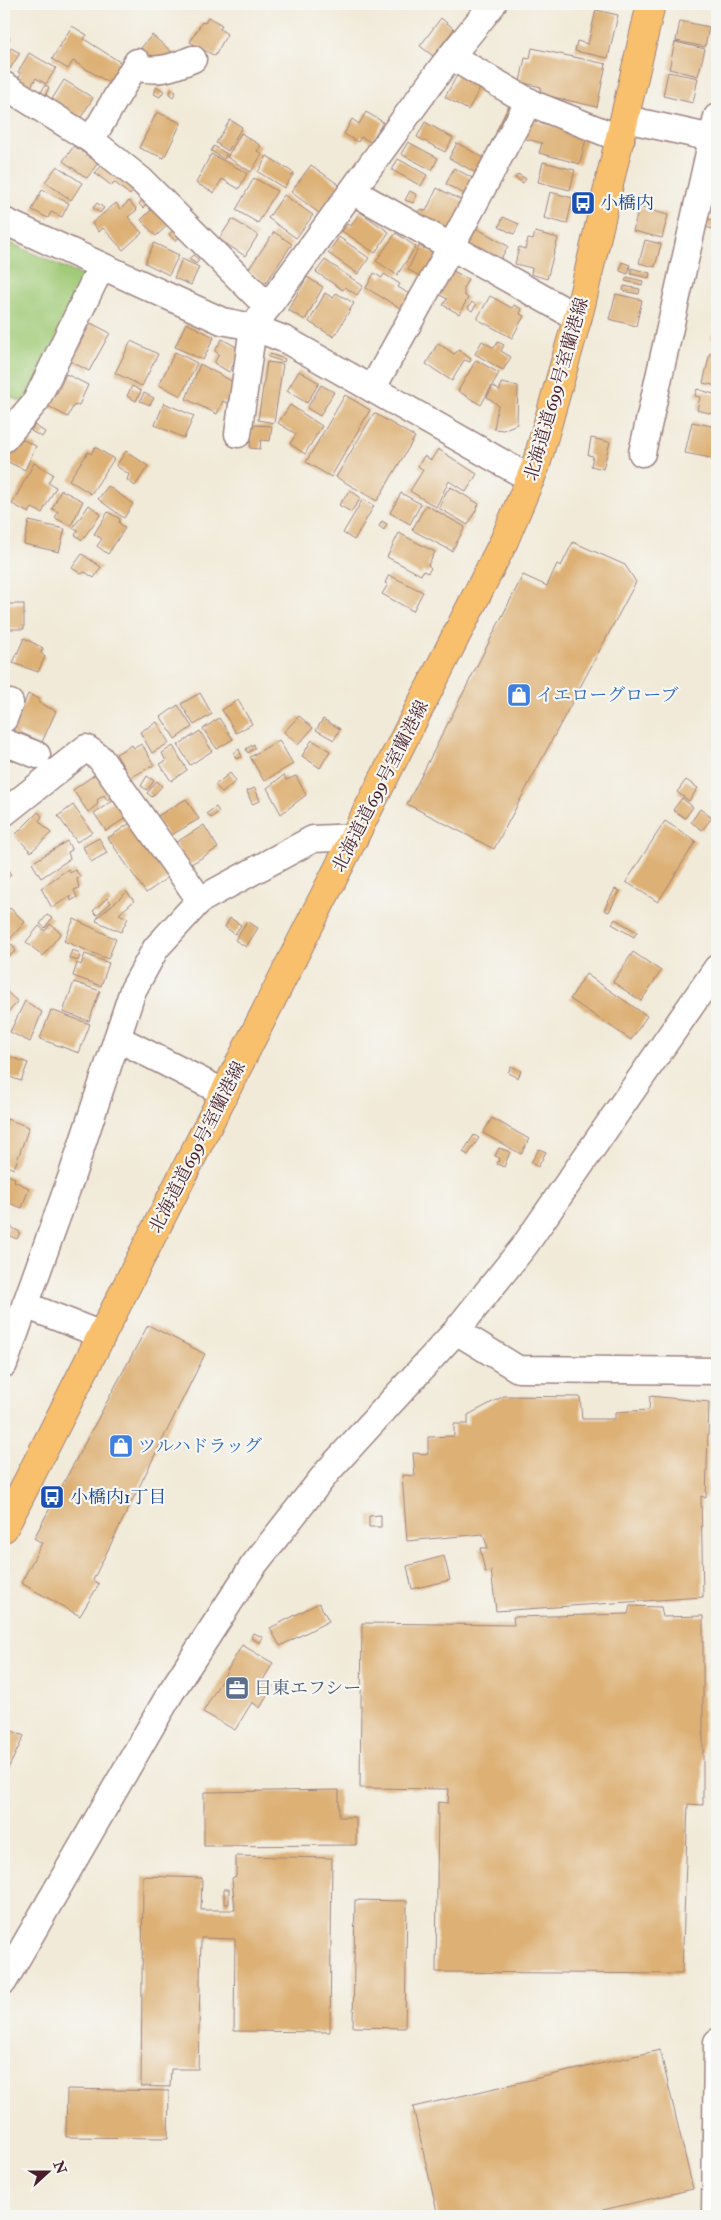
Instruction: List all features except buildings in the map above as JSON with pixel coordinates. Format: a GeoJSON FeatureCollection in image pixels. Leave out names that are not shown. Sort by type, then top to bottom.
{"type":"FeatureCollection","features":[{"type":"Feature","properties":{"kind":"main road","name":"北海道道699号室蘭港線"},"geometry":{"type":"LineString","coordinates":[[4,1528],[504,541],[531,479],[578,318],[651,4]]}},
{"type":"Feature","properties":{"kind":"street"},"geometry":{"type":"LineString","coordinates":[[238,434],[260,317],[443,66],[494,4]]}},
{"type":"Feature","properties":{"kind":"street"},"geometry":{"type":"LineString","coordinates":[[452,57],[529,101],[623,129],[715,128],[642,453]]}},
{"type":"Feature","properties":{"kind":"street"},"geometry":{"type":"LineString","coordinates":[[92,140],[136,65],[145,70],[166,70],[193,59]]}},
{"type":"Feature","properties":{"kind":"street"},"geometry":{"type":"LineString","coordinates":[[4,85],[92,140],[142,180],[260,317],[286,340],[531,479]]}},
{"type":"Feature","properties":{"kind":"street"},"geometry":{"type":"LineString","coordinates":[[372,390],[529,101]]}},
{"type":"Feature","properties":{"kind":"street"},"geometry":{"type":"LineString","coordinates":[[352,191],[578,318]]}},
{"type":"Feature","properties":{"kind":"street"},"geometry":{"type":"LineString","coordinates":[[4,221],[222,321],[260,317]]}},
{"type":"Feature","properties":{"kind":"street"},"geometry":{"type":"LineString","coordinates":[[4,439],[36,401],[101,267]]}},
{"type":"Feature","properties":{"kind":"street"},"geometry":{"type":"LineString","coordinates":[[4,742],[37,755]]}},
{"type":"Feature","properties":{"kind":"street"},"geometry":{"type":"LineString","coordinates":[[4,814],[86,748],[100,758],[200,900]]}},
{"type":"Feature","properties":{"kind":"street"},"geometry":{"type":"LineString","coordinates":[[4,1364],[71,1178],[133,990],[156,948],[200,900],[313,839],[355,837]]}},
{"type":"Feature","properties":{"kind":"street"},"geometry":{"type":"LineString","coordinates":[[4,1981],[171,1692],[253,1566],[328,1471],[456,1331],[525,1245],[717,968]]}},
{"type":"Feature","properties":{"kind":"street"},"geometry":{"type":"LineString","coordinates":[[117,1038],[225,1093]]}},
{"type":"Feature","properties":{"kind":"street"},"geometry":{"type":"LineString","coordinates":[[25,1305],[102,1335]]}},
{"type":"Feature","properties":{"kind":"street"},"geometry":{"type":"LineString","coordinates":[[456,1331],[518,1369],[717,1371]]}},
{"type":"Feature","properties":{"kind":"street"},"geometry":{"type":"LineString","coordinates":[[715,2216],[717,2042]]}},
{"type":"Feature","properties":{"kind":"green space"},"geometry":{"type":"Polygon","coordinates":[[[4,240],[87,278],[27,404],[4,394],[4,240]]]}},
{"type":"Feature","properties":{"kind":"place","name":"小橋内"},"geometry":{"type":"Point","coordinates":[583,203]}},
{"type":"Feature","properties":{"kind":"place","name":"イエローグローブ"},"geometry":{"type":"Point","coordinates":[519,695]}},
{"type":"Feature","properties":{"kind":"place","name":"ツルハドラッグ"},"geometry":{"type":"Point","coordinates":[121,1446]}},
{"type":"Feature","properties":{"kind":"place","name":"小橋内1丁目"},"geometry":{"type":"Point","coordinates":[52,1497]}},
{"type":"Feature","properties":{"kind":"place","name":"日東エフシー"},"geometry":{"type":"Point","coordinates":[237,1688]}}]}
